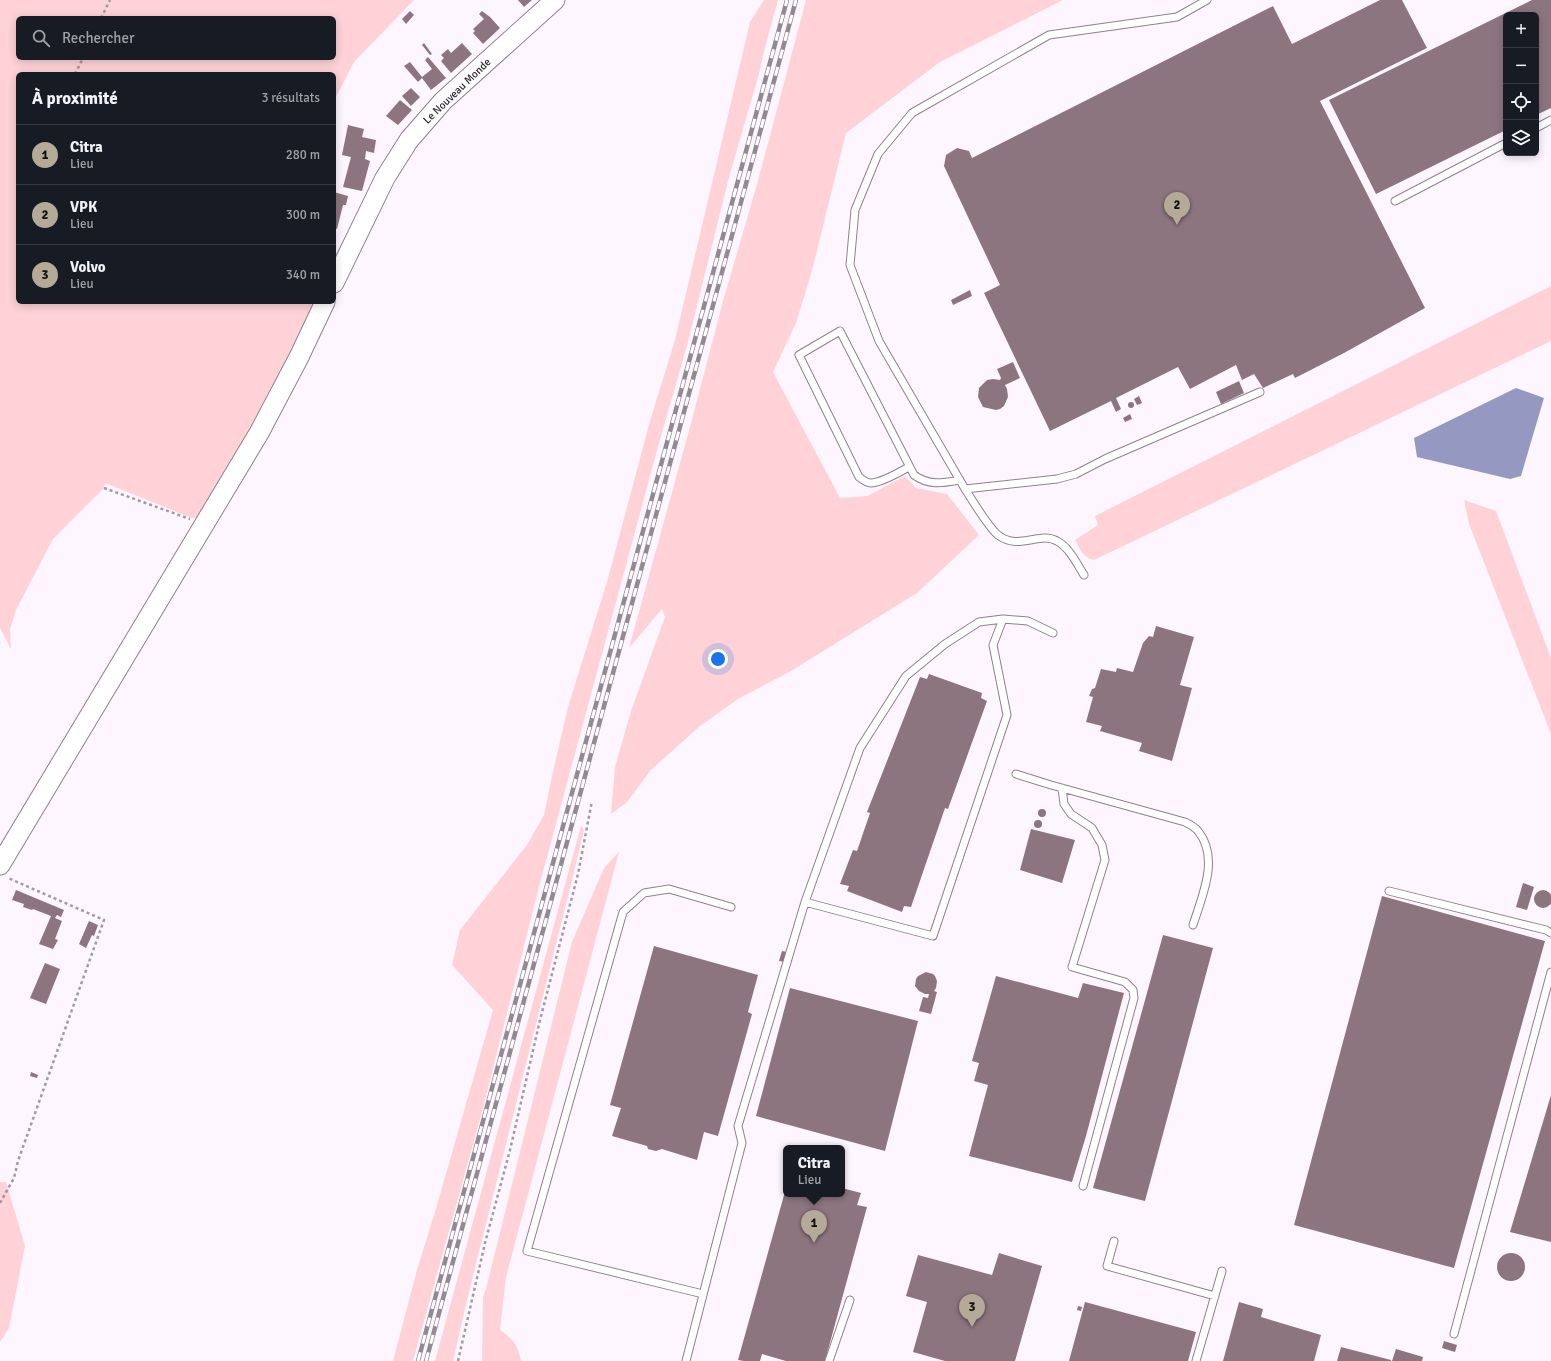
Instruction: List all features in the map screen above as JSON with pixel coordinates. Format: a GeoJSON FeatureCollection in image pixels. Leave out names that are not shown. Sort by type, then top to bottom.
{"type":"FeatureCollection","features":[{"type":"Feature","properties":{"kind":"street","name":"Le Nouveau Monde"},"geometry":{"type":"LineString","coordinates":[[336,279],[386,178],[409,140],[443,101],[555,0]]}},
{"type":"Feature","properties":{"kind":"street"},"geometry":{"type":"LineString","coordinates":[[3,871],[259,433],[299,357],[324,304]]}},
{"type":"Feature","properties":{"kind":"lane"},"geometry":{"type":"LineString","coordinates":[[1084,575],[1067,550],[1058,541],[1045,538],[1015,542],[997,534],[965,489],[879,341],[850,265],[855,210],[878,154],[912,112],[1049,35],[1177,17],[1207,0]]}},
{"type":"Feature","properties":{"kind":"lane"},"geometry":{"type":"LineString","coordinates":[[1539,126],[1551,120]]}},
{"type":"Feature","properties":{"kind":"lane"},"geometry":{"type":"LineString","coordinates":[[1396,201],[1503,145]]}},
{"type":"Feature","properties":{"kind":"lane"},"geometry":{"type":"LineString","coordinates":[[909,467],[880,481],[871,483],[864,482],[859,477],[799,355],[840,331],[914,475],[932,483],[940,484],[960,480]]}},
{"type":"Feature","properties":{"kind":"lane"},"geometry":{"type":"LineString","coordinates":[[965,489],[1056,479],[1076,474],[1105,459],[1260,392]]}},
{"type":"Feature","properties":{"kind":"lane"},"geometry":{"type":"LineString","coordinates":[[805,902],[933,936],[1007,715],[993,645],[1003,619]]}},
{"type":"Feature","properties":{"kind":"lane"},"geometry":{"type":"LineString","coordinates":[[686,1361],[742,1143],[738,1126],[805,902],[860,748],[906,676],[945,644],[979,622],[1003,619],[1028,621],[1053,632]]}},
{"type":"Feature","properties":{"kind":"lane"},"geometry":{"type":"LineString","coordinates":[[1016,774],[1185,822],[1197,830],[1206,845],[1209,862],[1207,878],[1193,925]]}},
{"type":"Feature","properties":{"kind":"lane"},"geometry":{"type":"LineString","coordinates":[[1062,788],[1064,804],[1071,814],[1092,828],[1102,845],[1106,860],[1072,967],[1125,982],[1133,990],[1134,998],[1083,1186]]}},
{"type":"Feature","properties":{"kind":"lane"},"geometry":{"type":"LineString","coordinates":[[703,1294],[527,1251],[623,912],[644,893],[669,889],[731,907]]}},
{"type":"Feature","properties":{"kind":"lane"},"geometry":{"type":"LineString","coordinates":[[1389,890],[1546,930],[1551,934]]}},
{"type":"Feature","properties":{"kind":"lane"},"geometry":{"type":"LineString","coordinates":[[1454,1334],[1551,972]]}},
{"type":"Feature","properties":{"kind":"lane"},"geometry":{"type":"LineString","coordinates":[[1114,1241],[1107,1266],[1214,1296]]}},
{"type":"Feature","properties":{"kind":"lane"},"geometry":{"type":"LineString","coordinates":[[1196,1361],[1222,1270]]}},
{"type":"Feature","properties":{"kind":"lane"},"geometry":{"type":"LineString","coordinates":[[829,1361],[850,1300]]}},
{"type":"Feature","properties":{"kind":"path"},"geometry":{"type":"LineString","coordinates":[[102,16],[110,0]]}},
{"type":"Feature","properties":{"kind":"path"},"geometry":{"type":"LineString","coordinates":[[76,72],[82,60]]}},
{"type":"Feature","properties":{"kind":"path"},"geometry":{"type":"LineString","coordinates":[[104,488],[205,524]]}},
{"type":"Feature","properties":{"kind":"path"},"geometry":{"type":"LineString","coordinates":[[458,1361],[485,1243],[510,1150],[540,1020],[578,874],[592,801]]}},
{"type":"Feature","properties":{"kind":"path"},"geometry":{"type":"LineString","coordinates":[[0,1203],[14,1178],[18,1161],[104,920],[3,871]]}},
{"type":"Feature","properties":{"kind":"shaded area"},"geometry":{"type":"Polygon","coordinates":[[[0,0],[414,0],[354,62],[336,97],[336,72],[16,72],[16,304],[317,304],[279,379],[201,518],[192,518],[105,483],[104,488],[53,539],[16,610],[10,629],[11,649],[0,628],[0,0]]]}},
{"type":"Feature","properties":{"kind":"shaded area"},"geometry":{"type":"Polygon","coordinates":[[[764,0],[778,0],[759,74],[729,177],[688,342],[659,443],[540,883],[482,1112],[413,1361],[393,1361],[417,1270],[493,1010],[452,965],[460,930],[527,845],[544,815],[568,707],[607,582],[650,421],[675,340],[750,22],[764,0]]]}},
{"type":"Feature","properties":{"kind":"shaded area"},"geometry":{"type":"Polygon","coordinates":[[[806,0],[1063,0],[940,62],[846,133],[812,271],[796,323],[773,372],[840,498],[867,496],[905,476],[916,488],[947,494],[979,535],[917,593],[791,671],[738,699],[700,726],[651,770],[627,802],[611,814],[615,767],[631,711],[665,617],[662,609],[629,648],[723,301],[756,188],[806,0]]]}},
{"type":"Feature","properties":{"kind":"shaded area"},"geometry":{"type":"Polygon","coordinates":[[[1551,286],[1551,341],[1094,560],[1084,555],[1080,550],[1075,540],[1098,525],[1095,516],[1551,286]]]}},
{"type":"Feature","properties":{"kind":"shaded area"},"geometry":{"type":"Polygon","coordinates":[[[1464,500],[1496,511],[1551,658],[1551,734],[1469,524],[1464,500]]]}},
{"type":"Feature","properties":{"kind":"shaded area"},"geometry":{"type":"Polygon","coordinates":[[[581,826],[584,830],[573,876],[453,1361],[435,1361],[581,826]]]}},
{"type":"Feature","properties":{"kind":"shaded area"},"geometry":{"type":"Polygon","coordinates":[[[619,852],[506,1277],[500,1330],[514,1343],[521,1361],[482,1361],[483,1297],[572,942],[604,868],[619,852]]]}},
{"type":"Feature","properties":{"kind":"shaded area"},"geometry":{"type":"Polygon","coordinates":[[[0,1182],[6,1182],[25,1246],[9,1328],[0,1342],[0,1182]]]}},
{"type":"Feature","properties":{"kind":"water"},"geometry":{"type":"Polygon","coordinates":[[[1516,388],[1544,398],[1521,476],[1510,479],[1417,457],[1414,438],[1516,388]]]}},
{"type":"Feature","properties":{"kind":"building"},"geometry":{"type":"Polygon","coordinates":[[[518,0],[532,0],[524,7],[518,0]]]}},
{"type":"Feature","properties":{"kind":"building"},"geometry":{"type":"Polygon","coordinates":[[[1380,0],[1402,0],[1427,48],[1320,101],[1425,308],[1344,353],[1295,378],[1293,374],[1263,388],[1254,374],[1242,380],[1236,365],[1190,389],[1178,367],[1116,398],[1121,409],[1116,412],[1111,401],[1050,431],[984,293],[1000,285],[944,166],[946,155],[957,148],[969,151],[972,158],[1273,6],[1292,44],[1380,0]]]}},
{"type":"Feature","properties":{"kind":"building"},"geometry":{"type":"Polygon","coordinates":[[[1532,0],[1551,0],[1551,108],[1539,114],[1539,12],[1508,12],[1532,0]]]}},
{"type":"Feature","properties":{"kind":"building"},"geometry":{"type":"Polygon","coordinates":[[[410,11],[414,15],[406,24],[402,19],[410,11]]]}},
{"type":"Feature","properties":{"kind":"building"},"geometry":{"type":"Polygon","coordinates":[[[482,11],[500,28],[483,44],[473,33],[475,31],[473,29],[484,19],[479,14],[482,11]]]}},
{"type":"Feature","properties":{"kind":"building"},"geometry":{"type":"Polygon","coordinates":[[[1503,14],[1503,131],[1376,194],[1329,100],[1503,14]]]}},
{"type":"Feature","properties":{"kind":"building"},"geometry":{"type":"Polygon","coordinates":[[[424,43],[432,54],[430,55],[422,45],[424,43]]]}},
{"type":"Feature","properties":{"kind":"building"},"geometry":{"type":"Polygon","coordinates":[[[462,43],[472,54],[451,73],[441,61],[444,58],[441,55],[448,49],[451,53],[462,43]]]}},
{"type":"Feature","properties":{"kind":"building"},"geometry":{"type":"Polygon","coordinates":[[[428,57],[446,78],[431,90],[422,78],[418,82],[404,66],[410,62],[422,77],[432,69],[425,60],[428,57]]]}},
{"type":"Feature","properties":{"kind":"building"},"geometry":{"type":"Polygon","coordinates":[[[411,88],[420,97],[411,106],[402,96],[411,88]]]}},
{"type":"Feature","properties":{"kind":"building"},"geometry":{"type":"Polygon","coordinates":[[[400,100],[412,110],[398,125],[386,116],[400,100]]]}},
{"type":"Feature","properties":{"kind":"building"},"geometry":{"type":"Polygon","coordinates":[[[348,125],[364,129],[362,137],[376,140],[374,153],[366,151],[365,159],[370,161],[362,191],[343,187],[351,157],[342,155],[348,125]]]}},
{"type":"Feature","properties":{"kind":"building"},"geometry":{"type":"Polygon","coordinates":[[[336,193],[348,196],[346,205],[343,205],[337,229],[336,193]]]}},
{"type":"Feature","properties":{"kind":"building"},"geometry":{"type":"Polygon","coordinates":[[[970,290],[972,296],[953,305],[951,300],[970,290]]]}},
{"type":"Feature","properties":{"kind":"building"},"geometry":{"type":"Polygon","coordinates":[[[1013,362],[1020,378],[1005,385],[1008,397],[1004,406],[996,410],[983,407],[978,397],[979,388],[987,380],[1000,380],[1001,378],[997,369],[1013,362]]]}},
{"type":"Feature","properties":{"kind":"building"},"geometry":{"type":"Polygon","coordinates":[[[1239,381],[1244,393],[1221,404],[1216,392],[1239,381]]]}},
{"type":"Feature","properties":{"kind":"building"},"geometry":{"type":"Polygon","coordinates":[[[1139,396],[1142,403],[1137,405],[1134,399],[1139,396]]]}},
{"type":"Feature","properties":{"kind":"building"},"geometry":{"type":"Polygon","coordinates":[[[1131,402],[1134,405],[1131,408],[1128,405],[1131,402]]]}},
{"type":"Feature","properties":{"kind":"building"},"geometry":{"type":"Polygon","coordinates":[[[1130,414],[1132,419],[1125,422],[1123,418],[1130,414]]]}},
{"type":"Feature","properties":{"kind":"building"},"geometry":{"type":"Polygon","coordinates":[[[1156,626],[1194,637],[1180,685],[1192,688],[1172,761],[1139,751],[1142,743],[1100,731],[1102,726],[1086,722],[1093,697],[1089,696],[1092,689],[1095,688],[1101,669],[1116,672],[1117,668],[1133,672],[1143,643],[1149,636],[1153,637],[1156,626]]]}},
{"type":"Feature","properties":{"kind":"building"},"geometry":{"type":"Polygon","coordinates":[[[929,674],[982,693],[981,698],[987,701],[948,809],[945,808],[911,907],[904,906],[902,912],[847,891],[849,886],[840,884],[853,850],[857,851],[870,813],[867,812],[920,677],[927,679],[929,674]]]}},
{"type":"Feature","properties":{"kind":"building"},"geometry":{"type":"Polygon","coordinates":[[[1040,809],[1044,809],[1046,813],[1044,817],[1040,817],[1038,815],[1038,811],[1040,809]]]}},
{"type":"Feature","properties":{"kind":"building"},"geometry":{"type":"Polygon","coordinates":[[[1036,820],[1040,820],[1042,824],[1040,828],[1036,828],[1034,826],[1034,822],[1036,820]]]}},
{"type":"Feature","properties":{"kind":"building"},"geometry":{"type":"Polygon","coordinates":[[[1031,829],[1075,840],[1062,883],[1020,870],[1031,829]]]}},
{"type":"Feature","properties":{"kind":"building"},"geometry":{"type":"Polygon","coordinates":[[[1523,883],[1534,887],[1527,910],[1516,907],[1523,883]]]}},
{"type":"Feature","properties":{"kind":"building"},"geometry":{"type":"Polygon","coordinates":[[[16,890],[64,910],[61,917],[57,915],[55,918],[62,921],[55,939],[58,940],[53,949],[39,944],[51,916],[23,907],[24,904],[12,900],[16,890]]]}},
{"type":"Feature","properties":{"kind":"building"},"geometry":{"type":"Polygon","coordinates":[[[1543,890],[1549,893],[1552,899],[1549,905],[1543,908],[1537,905],[1534,899],[1537,893],[1543,890]]]}},
{"type":"Feature","properties":{"kind":"building"},"geometry":{"type":"Polygon","coordinates":[[[1382,896],[1545,941],[1454,1268],[1294,1225],[1382,896]]]}},
{"type":"Feature","properties":{"kind":"building"},"geometry":{"type":"Polygon","coordinates":[[[89,921],[98,925],[94,936],[92,935],[86,948],[79,944],[89,921]]]}},
{"type":"Feature","properties":{"kind":"building"},"geometry":{"type":"Polygon","coordinates":[[[1163,935],[1213,948],[1145,1201],[1093,1188],[1163,935]]]}},
{"type":"Feature","properties":{"kind":"building"},"geometry":{"type":"Polygon","coordinates":[[[654,946],[758,975],[748,1012],[752,1014],[718,1136],[704,1132],[697,1160],[662,1149],[656,1151],[648,1149],[647,1146],[612,1136],[621,1108],[610,1105],[654,946]]]}},
{"type":"Feature","properties":{"kind":"building"},"geometry":{"type":"Polygon","coordinates":[[[782,951],[787,952],[785,962],[779,961],[782,951]]]}},
{"type":"Feature","properties":{"kind":"building"},"geometry":{"type":"Polygon","coordinates":[[[45,963],[60,969],[46,1004],[30,998],[45,963]]]}},
{"type":"Feature","properties":{"kind":"building"},"geometry":{"type":"Polygon","coordinates":[[[926,972],[933,974],[937,981],[934,991],[937,992],[931,1014],[919,1011],[923,997],[928,998],[929,994],[919,991],[915,986],[918,976],[926,972]]]}},
{"type":"Feature","properties":{"kind":"building"},"geometry":{"type":"Polygon","coordinates":[[[996,976],[1078,998],[1083,983],[1124,993],[1086,1136],[1072,1182],[969,1156],[988,1085],[974,1081],[979,1063],[972,1061],[996,976]]]}},
{"type":"Feature","properties":{"kind":"building"},"geometry":{"type":"Polygon","coordinates":[[[790,988],[918,1021],[885,1151],[756,1116],[790,988]]]}},
{"type":"Feature","properties":{"kind":"building"},"geometry":{"type":"Polygon","coordinates":[[[31,1072],[38,1075],[37,1078],[30,1076],[31,1072]]]}},
{"type":"Feature","properties":{"kind":"building"},"geometry":{"type":"Polygon","coordinates":[[[1551,1095],[1551,1242],[1510,1232],[1551,1095]]]}},
{"type":"Feature","properties":{"kind":"building"},"geometry":{"type":"Polygon","coordinates":[[[845,1189],[861,1193],[857,1205],[867,1207],[825,1361],[786,1361],[762,1354],[760,1361],[738,1360],[783,1197],[845,1197],[845,1189]]]}},
{"type":"Feature","properties":{"kind":"building"},"geometry":{"type":"Polygon","coordinates":[[[999,1253],[1042,1266],[1015,1361],[945,1361],[913,1352],[927,1302],[906,1296],[918,1255],[992,1275],[999,1253]]]}},
{"type":"Feature","properties":{"kind":"building"},"geometry":{"type":"Polygon","coordinates":[[[1511,1253],[1521,1257],[1525,1267],[1521,1277],[1511,1281],[1501,1277],[1497,1267],[1501,1257],[1511,1253]]]}},
{"type":"Feature","properties":{"kind":"building"},"geometry":{"type":"Polygon","coordinates":[[[1085,1302],[1196,1332],[1188,1361],[1069,1361],[1085,1302]]]}},
{"type":"Feature","properties":{"kind":"building"},"geometry":{"type":"Polygon","coordinates":[[[1239,1302],[1263,1309],[1261,1317],[1321,1335],[1314,1361],[1223,1361],[1239,1302]]]}},
{"type":"Feature","properties":{"kind":"building"},"geometry":{"type":"Polygon","coordinates":[[[1078,1306],[1082,1307],[1081,1311],[1077,1310],[1078,1306]]]}},
{"type":"Feature","properties":{"kind":"building"},"geometry":{"type":"Polygon","coordinates":[[[1444,1341],[1457,1345],[1455,1352],[1442,1348],[1444,1341]]]}},
{"type":"Feature","properties":{"kind":"building"},"geometry":{"type":"Polygon","coordinates":[[[1341,1347],[1391,1360],[1391,1361],[1337,1361],[1341,1347]]]}},
{"type":"Feature","properties":{"kind":"building"},"geometry":{"type":"Polygon","coordinates":[[[1396,1349],[1423,1357],[1422,1361],[1392,1361],[1396,1349]]]}},
{"type":"Feature","properties":{"kind":"railway"},"geometry":{"type":"LineString","coordinates":[[418,1361],[787,0]]}},
{"type":"Feature","properties":{"kind":"railway"},"geometry":{"type":"LineString","coordinates":[[426,1361],[796,0]]}},
{"type":"Feature","properties":{"kind":"place","name":"VPK"},"geometry":{"type":"Point","coordinates":[1177,225]}},
{"type":"Feature","properties":{"kind":"place","name":"Citra"},"geometry":{"type":"Point","coordinates":[814,1243]}},
{"type":"Feature","properties":{"kind":"place","name":"Volvo"},"geometry":{"type":"Point","coordinates":[972,1327]}}]}
